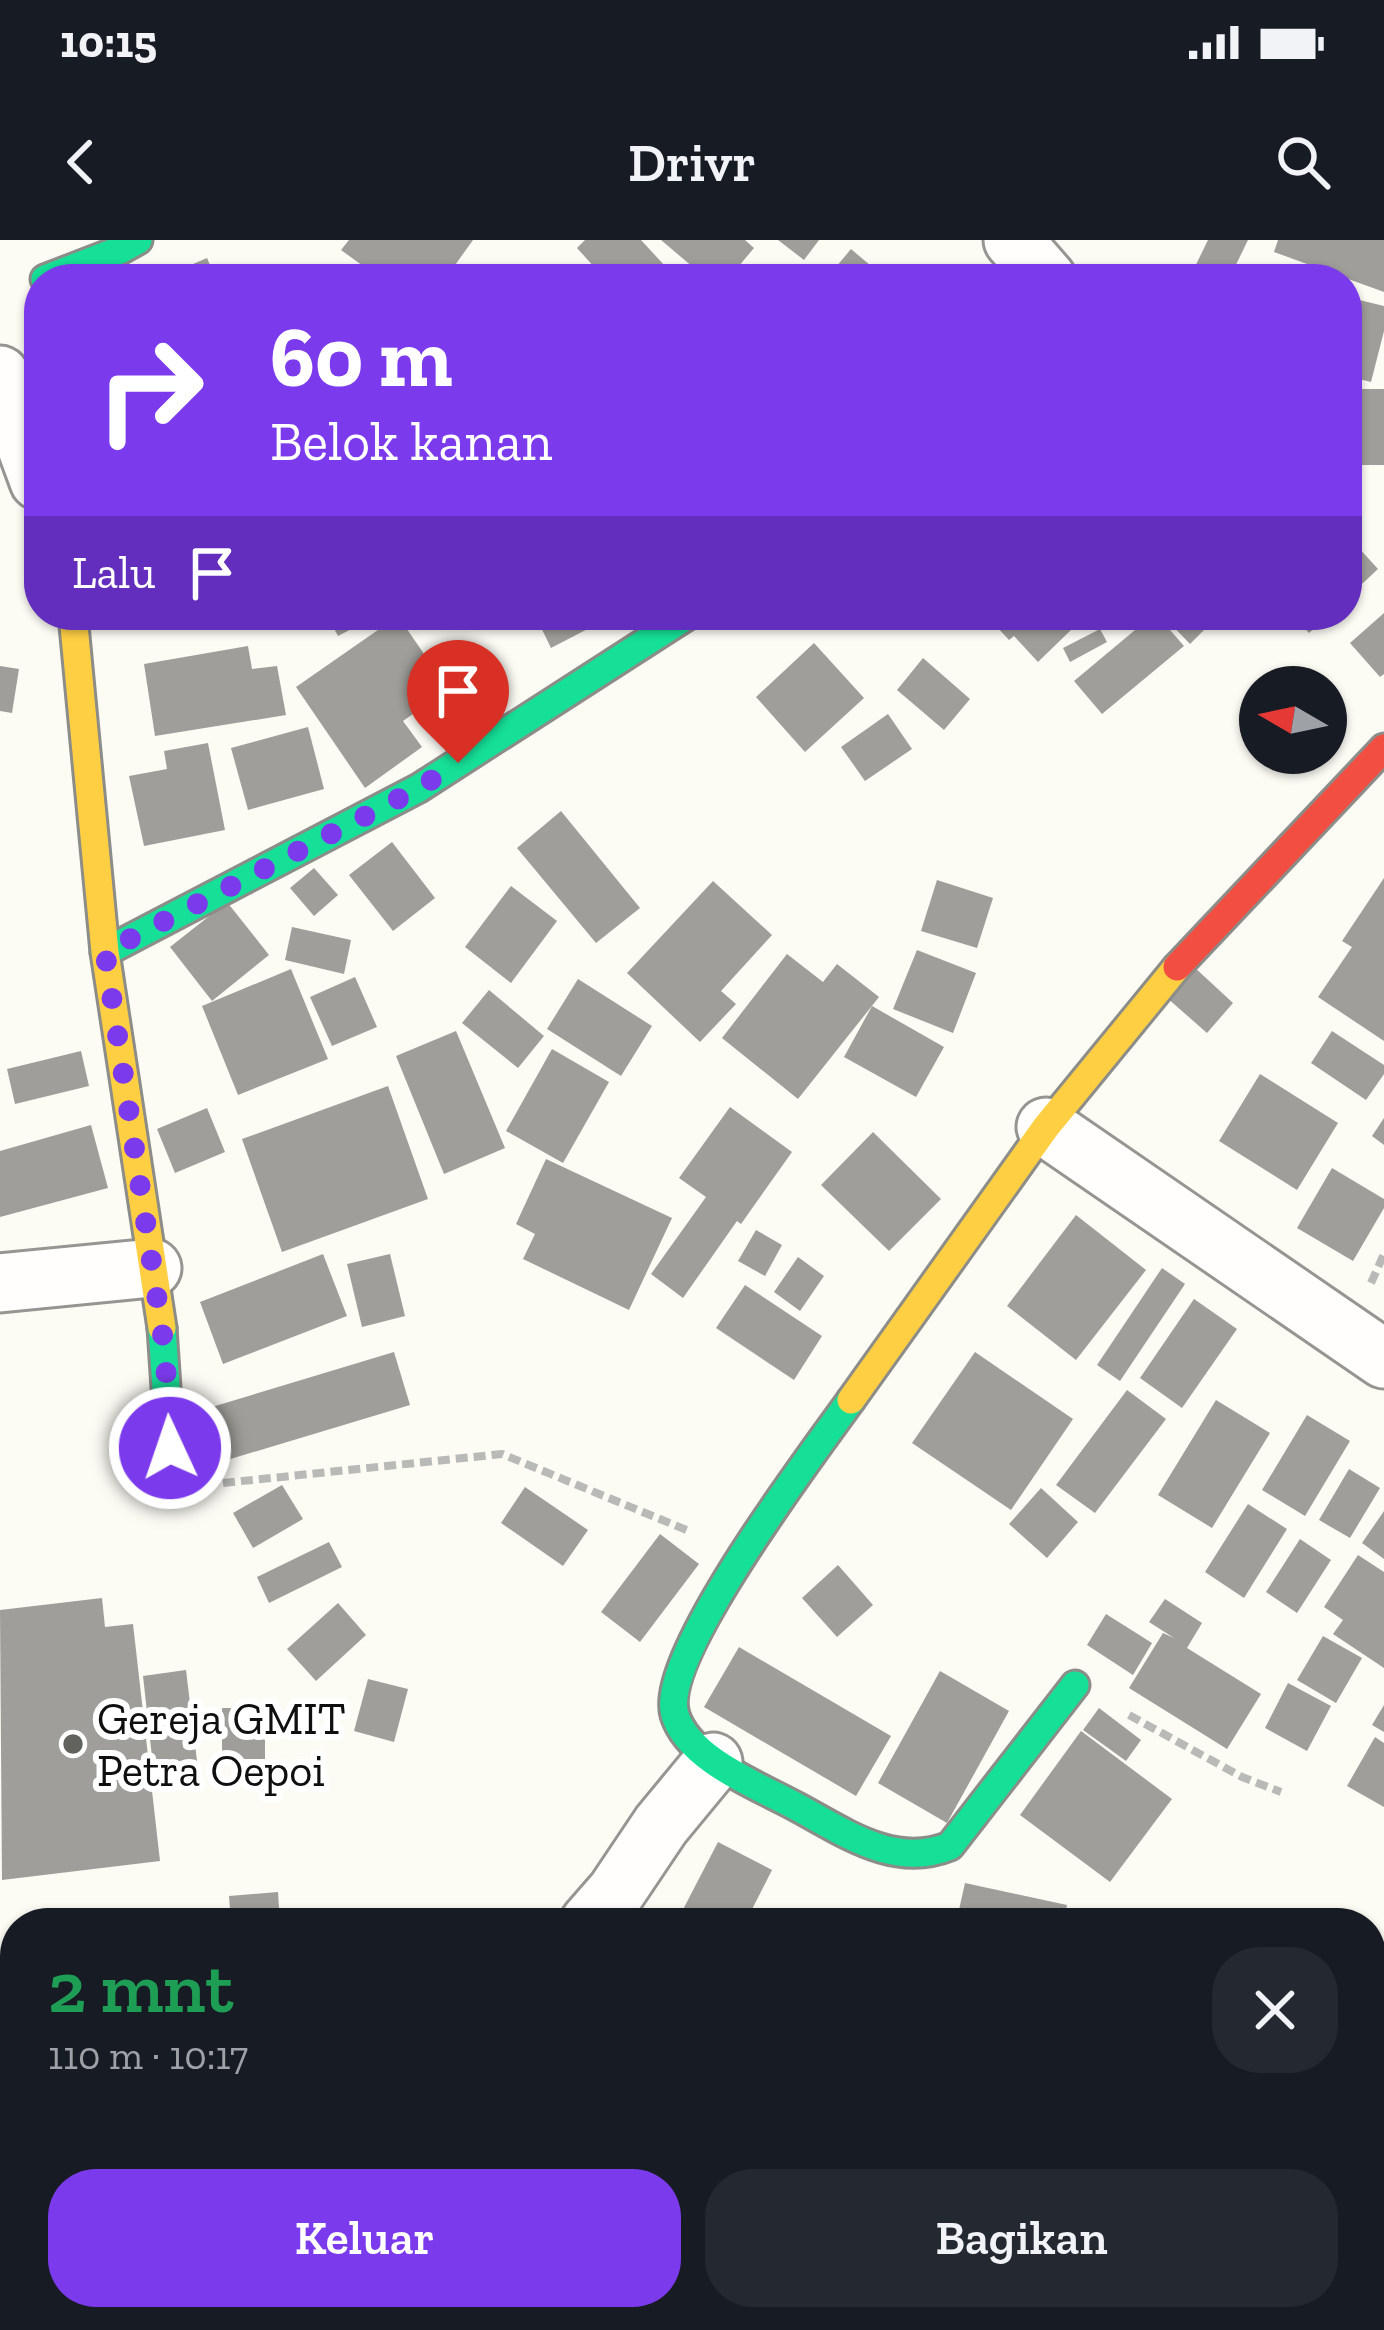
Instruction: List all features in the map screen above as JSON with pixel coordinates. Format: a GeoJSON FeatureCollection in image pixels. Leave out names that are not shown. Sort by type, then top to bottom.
{"type":"FeatureCollection","features":[{"type":"Feature","properties":{"kind":"street"},"geometry":{"type":"LineString","coordinates":[[84,264],[138,240]]}},
{"type":"Feature","properties":{"kind":"street"},"geometry":{"type":"LineString","coordinates":[[1013,240],[1033,264]]}},
{"type":"Feature","properties":{"kind":"street"},"geometry":{"type":"LineString","coordinates":[[0,375],[24,440]]}},
{"type":"Feature","properties":{"kind":"street"},"geometry":{"type":"LineString","coordinates":[[74,630],[105,952],[165,1351],[170,1448],[155,1490]]}},
{"type":"Feature","properties":{"kind":"street"},"geometry":{"type":"LineString","coordinates":[[105,952],[419,788],[665,630]]}},
{"type":"Feature","properties":{"kind":"street"},"geometry":{"type":"LineString","coordinates":[[1075,1685],[950,1846],[935,1853],[897,1854],[872,1847],[713,1762],[682,1731],[673,1712],[682,1664],[742,1553],[1046,1127],[1187,955],[1384,748]]}},
{"type":"Feature","properties":{"kind":"street"},"geometry":{"type":"LineString","coordinates":[[1046,1127],[1384,1359]]}},
{"type":"Feature","properties":{"kind":"street"},"geometry":{"type":"LineString","coordinates":[[0,1283],[152,1268]]}},
{"type":"Feature","properties":{"kind":"street"},"geometry":{"type":"LineString","coordinates":[[602,1908],[713,1762]]}},
{"type":"Feature","properties":{"kind":"path"},"geometry":{"type":"LineString","coordinates":[[155,1490],[502,1454],[742,1553]]}},
{"type":"Feature","properties":{"kind":"path"},"geometry":{"type":"LineString","coordinates":[[1075,1685],[1242,1777],[1281,1792]]}},
{"type":"Feature","properties":{"kind":"building"},"geometry":{"type":"Polygon","coordinates":[[[349,240],[473,240],[456,264],[360,264],[341,250],[349,240]]]}},
{"type":"Feature","properties":{"kind":"building"},"geometry":{"type":"Polygon","coordinates":[[[585,240],[641,240],[663,264],[591,264],[577,248],[585,240]]]}},
{"type":"Feature","properties":{"kind":"building"},"geometry":{"type":"Polygon","coordinates":[[[661,240],[745,240],[754,248],[741,264],[689,264],[661,240]]]}},
{"type":"Feature","properties":{"kind":"building"},"geometry":{"type":"Polygon","coordinates":[[[778,240],[819,240],[804,260],[778,240]]]}},
{"type":"Feature","properties":{"kind":"building"},"geometry":{"type":"Polygon","coordinates":[[[1208,240],[1248,240],[1236,264],[1196,264],[1208,240]]]}},
{"type":"Feature","properties":{"kind":"building"},"geometry":{"type":"Polygon","coordinates":[[[1278,240],[1384,240],[1384,292],[1362,284],[1362,264],[1307,264],[1274,252],[1278,240]]]}},
{"type":"Feature","properties":{"kind":"building"},"geometry":{"type":"Polygon","coordinates":[[[851,249],[869,264],[838,264],[851,249]]]}},
{"type":"Feature","properties":{"kind":"building"},"geometry":{"type":"Polygon","coordinates":[[[1362,301],[1384,306],[1384,331],[1371,382],[1362,380],[1362,301]]]}},
{"type":"Feature","properties":{"kind":"building"},"geometry":{"type":"Polygon","coordinates":[[[1362,389],[1384,389],[1384,465],[1362,465],[1362,389]]]}},
{"type":"Feature","properties":{"kind":"building"},"geometry":{"type":"Polygon","coordinates":[[[1362,551],[1378,569],[1362,584],[1362,551]]]}},
{"type":"Feature","properties":{"kind":"building"},"geometry":{"type":"Polygon","coordinates":[[[1384,613],[1384,674],[1380,677],[1350,643],[1384,613]]]}},
{"type":"Feature","properties":{"kind":"building"},"geometry":{"type":"Polygon","coordinates":[[[378,630],[408,630],[448,689],[403,721],[422,747],[365,788],[296,687],[378,630]]]}},
{"type":"Feature","properties":{"kind":"building"},"geometry":{"type":"Polygon","coordinates":[[[542,630],[586,630],[551,648],[542,630]]]}},
{"type":"Feature","properties":{"kind":"building"},"geometry":{"type":"Polygon","coordinates":[[[1000,630],[1071,630],[1038,662],[1014,636],[1009,640],[1000,630]]]}},
{"type":"Feature","properties":{"kind":"building"},"geometry":{"type":"Polygon","coordinates":[[[1098,630],[1107,642],[1070,662],[1063,648],[1098,630]]]}},
{"type":"Feature","properties":{"kind":"building"},"geometry":{"type":"Polygon","coordinates":[[[1135,630],[1170,630],[1184,646],[1102,714],[1074,681],[1135,630]]]}},
{"type":"Feature","properties":{"kind":"building"},"geometry":{"type":"Polygon","coordinates":[[[1176,630],[1204,630],[1190,644],[1176,630]]]}},
{"type":"Feature","properties":{"kind":"building"},"geometry":{"type":"Polygon","coordinates":[[[814,643],[864,698],[805,752],[756,697],[814,643]]]}},
{"type":"Feature","properties":{"kind":"building"},"geometry":{"type":"Polygon","coordinates":[[[248,646],[252,669],[277,666],[286,715],[155,736],[144,664],[248,646]]]}},
{"type":"Feature","properties":{"kind":"building"},"geometry":{"type":"Polygon","coordinates":[[[923,658],[970,699],[944,730],[897,690],[923,658]]]}},
{"type":"Feature","properties":{"kind":"building"},"geometry":{"type":"Polygon","coordinates":[[[0,666],[19,669],[12,713],[0,711],[0,666]]]}},
{"type":"Feature","properties":{"kind":"building"},"geometry":{"type":"Polygon","coordinates":[[[888,714],[912,749],[865,781],[841,747],[888,714]]]}},
{"type":"Feature","properties":{"kind":"building"},"geometry":{"type":"Polygon","coordinates":[[[308,727],[324,789],[248,810],[231,748],[308,727]]]}},
{"type":"Feature","properties":{"kind":"building"},"geometry":{"type":"Polygon","coordinates":[[[208,743],[225,830],[144,846],[129,776],[167,769],[164,751],[208,743]]]}},
{"type":"Feature","properties":{"kind":"building"},"geometry":{"type":"Polygon","coordinates":[[[561,811],[640,908],[596,943],[517,848],[561,811]]]}},
{"type":"Feature","properties":{"kind":"building"},"geometry":{"type":"Polygon","coordinates":[[[392,842],[435,898],[393,931],[349,875],[392,842]]]}},
{"type":"Feature","properties":{"kind":"building"},"geometry":{"type":"Polygon","coordinates":[[[314,868],[338,895],[314,916],[290,888],[314,868]]]}},
{"type":"Feature","properties":{"kind":"building"},"geometry":{"type":"Polygon","coordinates":[[[1384,878],[1384,1041],[1318,997],[1352,947],[1342,941],[1384,878]]]}},
{"type":"Feature","properties":{"kind":"building"},"geometry":{"type":"Polygon","coordinates":[[[937,880],[993,898],[977,948],[921,931],[937,880]]]}},
{"type":"Feature","properties":{"kind":"building"},"geometry":{"type":"Polygon","coordinates":[[[713,881],[772,935],[721,991],[736,1004],[700,1042],[627,973],[713,881]]]}},
{"type":"Feature","properties":{"kind":"building"},"geometry":{"type":"Polygon","coordinates":[[[511,886],[557,921],[511,983],[465,947],[511,886]]]}},
{"type":"Feature","properties":{"kind":"building"},"geometry":{"type":"Polygon","coordinates":[[[227,902],[269,955],[212,1001],[170,947],[227,902]]]}},
{"type":"Feature","properties":{"kind":"building"},"geometry":{"type":"Polygon","coordinates":[[[292,927],[351,940],[344,974],[285,960],[292,927]]]}},
{"type":"Feature","properties":{"kind":"building"},"geometry":{"type":"Polygon","coordinates":[[[917,950],[976,973],[953,1033],[893,1009],[917,950]]]}},
{"type":"Feature","properties":{"kind":"building"},"geometry":{"type":"Polygon","coordinates":[[[787,954],[823,982],[837,964],[879,997],[798,1099],[722,1038],[787,954]]]}},
{"type":"Feature","properties":{"kind":"building"},"geometry":{"type":"Polygon","coordinates":[[[1193,966],[1233,1003],[1207,1033],[1166,997],[1193,966]]]}},
{"type":"Feature","properties":{"kind":"building"},"geometry":{"type":"Polygon","coordinates":[[[291,969],[328,1059],[238,1095],[202,1006],[291,969]]]}},
{"type":"Feature","properties":{"kind":"building"},"geometry":{"type":"Polygon","coordinates":[[[355,977],[377,1027],[332,1046],[310,997],[355,977]]]}},
{"type":"Feature","properties":{"kind":"building"},"geometry":{"type":"Polygon","coordinates":[[[578,979],[652,1026],[621,1076],[547,1029],[578,979]]]}},
{"type":"Feature","properties":{"kind":"building"},"geometry":{"type":"Polygon","coordinates":[[[489,990],[544,1036],[518,1068],[462,1023],[489,990]]]}},
{"type":"Feature","properties":{"kind":"building"},"geometry":{"type":"Polygon","coordinates":[[[872,1006],[944,1047],[916,1097],[844,1057],[872,1006]]]}},
{"type":"Feature","properties":{"kind":"building"},"geometry":{"type":"Polygon","coordinates":[[[456,1031],[505,1148],[444,1174],[396,1056],[456,1031]]]}},
{"type":"Feature","properties":{"kind":"building"},"geometry":{"type":"Polygon","coordinates":[[[1332,1031],[1384,1065],[1384,1074],[1366,1100],[1311,1063],[1332,1031]]]}},
{"type":"Feature","properties":{"kind":"building"},"geometry":{"type":"Polygon","coordinates":[[[552,1049],[609,1082],[563,1163],[506,1131],[552,1049]]]}},
{"type":"Feature","properties":{"kind":"building"},"geometry":{"type":"Polygon","coordinates":[[[81,1051],[89,1086],[15,1104],[7,1069],[81,1051]]]}},
{"type":"Feature","properties":{"kind":"building"},"geometry":{"type":"Polygon","coordinates":[[[1260,1074],[1338,1123],[1297,1190],[1219,1141],[1260,1074]]]}},
{"type":"Feature","properties":{"kind":"building"},"geometry":{"type":"Polygon","coordinates":[[[388,1086],[428,1199],[282,1252],[242,1139],[388,1086]]]}},
{"type":"Feature","properties":{"kind":"building"},"geometry":{"type":"Polygon","coordinates":[[[730,1107],[792,1152],[683,1298],[651,1274],[706,1197],[679,1178],[730,1107]]]}},
{"type":"Feature","properties":{"kind":"building"},"geometry":{"type":"Polygon","coordinates":[[[207,1108],[225,1152],[175,1173],[157,1129],[207,1108]]]}},
{"type":"Feature","properties":{"kind":"building"},"geometry":{"type":"Polygon","coordinates":[[[1384,1118],[1384,1145],[1372,1136],[1384,1118]]]}},
{"type":"Feature","properties":{"kind":"building"},"geometry":{"type":"Polygon","coordinates":[[[91,1125],[108,1188],[0,1217],[0,1151],[91,1125]]]}},
{"type":"Feature","properties":{"kind":"building"},"geometry":{"type":"Polygon","coordinates":[[[873,1132],[941,1199],[889,1251],[821,1185],[873,1132]]]}},
{"type":"Feature","properties":{"kind":"building"},"geometry":{"type":"Polygon","coordinates":[[[546,1159],[672,1218],[629,1310],[523,1259],[535,1234],[516,1224],[546,1159]]]}},
{"type":"Feature","properties":{"kind":"building"},"geometry":{"type":"Polygon","coordinates":[[[1332,1168],[1384,1199],[1384,1208],[1353,1261],[1297,1228],[1332,1168]]]}},
{"type":"Feature","properties":{"kind":"building"},"geometry":{"type":"Polygon","coordinates":[[[1076,1215],[1146,1270],[1076,1360],[1007,1306],[1076,1215]]]}},
{"type":"Feature","properties":{"kind":"building"},"geometry":{"type":"Polygon","coordinates":[[[756,1230],[782,1245],[765,1276],[738,1261],[756,1230]]]}},
{"type":"Feature","properties":{"kind":"building"},"geometry":{"type":"Polygon","coordinates":[[[323,1254],[347,1316],[223,1364],[200,1302],[323,1254]]]}},
{"type":"Feature","properties":{"kind":"building"},"geometry":{"type":"Polygon","coordinates":[[[390,1254],[405,1316],[362,1327],[347,1264],[390,1254]]]}},
{"type":"Feature","properties":{"kind":"building"},"geometry":{"type":"Polygon","coordinates":[[[798,1257],[824,1276],[800,1311],[774,1292],[798,1257]]]}},
{"type":"Feature","properties":{"kind":"building"},"geometry":{"type":"Polygon","coordinates":[[[1162,1268],[1185,1284],[1120,1381],[1097,1365],[1162,1268]]]}},
{"type":"Feature","properties":{"kind":"building"},"geometry":{"type":"Polygon","coordinates":[[[745,1285],[822,1336],[794,1380],[716,1328],[745,1285]]]}},
{"type":"Feature","properties":{"kind":"building"},"geometry":{"type":"Polygon","coordinates":[[[1194,1299],[1237,1329],[1182,1408],[1140,1378],[1194,1299]]]}},
{"type":"Feature","properties":{"kind":"building"},"geometry":{"type":"Polygon","coordinates":[[[394,1352],[410,1405],[217,1463],[202,1410],[394,1352]]]}},
{"type":"Feature","properties":{"kind":"building"},"geometry":{"type":"Polygon","coordinates":[[[975,1352],[1073,1419],[1011,1510],[912,1443],[975,1352]]]}},
{"type":"Feature","properties":{"kind":"building"},"geometry":{"type":"Polygon","coordinates":[[[1127,1390],[1166,1419],[1095,1513],[1056,1485],[1127,1390]]]}},
{"type":"Feature","properties":{"kind":"building"},"geometry":{"type":"Polygon","coordinates":[[[1216,1400],[1270,1433],[1212,1528],[1158,1495],[1216,1400]]]}},
{"type":"Feature","properties":{"kind":"building"},"geometry":{"type":"Polygon","coordinates":[[[1307,1415],[1350,1441],[1305,1516],[1262,1490],[1307,1415]]]}},
{"type":"Feature","properties":{"kind":"building"},"geometry":{"type":"Polygon","coordinates":[[[1349,1469],[1380,1488],[1350,1538],[1319,1520],[1349,1469]]]}},
{"type":"Feature","properties":{"kind":"building"},"geometry":{"type":"Polygon","coordinates":[[[282,1485],[303,1519],[253,1548],[233,1513],[282,1485]]]}},
{"type":"Feature","properties":{"kind":"building"},"geometry":{"type":"Polygon","coordinates":[[[525,1487],[588,1530],[563,1566],[501,1523],[525,1487]]]}},
{"type":"Feature","properties":{"kind":"building"},"geometry":{"type":"Polygon","coordinates":[[[1041,1488],[1078,1522],[1047,1558],[1009,1524],[1041,1488]]]}},
{"type":"Feature","properties":{"kind":"building"},"geometry":{"type":"Polygon","coordinates":[[[1248,1504],[1287,1529],[1244,1598],[1205,1572],[1248,1504]]]}},
{"type":"Feature","properties":{"kind":"building"},"geometry":{"type":"Polygon","coordinates":[[[1384,1511],[1384,1559],[1362,1543],[1384,1511]]]}},
{"type":"Feature","properties":{"kind":"building"},"geometry":{"type":"Polygon","coordinates":[[[660,1534],[699,1564],[640,1642],[601,1612],[660,1534]]]}},
{"type":"Feature","properties":{"kind":"building"},"geometry":{"type":"Polygon","coordinates":[[[1300,1539],[1331,1560],[1297,1613],[1266,1592],[1300,1539]]]}},
{"type":"Feature","properties":{"kind":"building"},"geometry":{"type":"Polygon","coordinates":[[[329,1542],[342,1567],[269,1603],[257,1577],[329,1542]]]}},
{"type":"Feature","properties":{"kind":"building"},"geometry":{"type":"Polygon","coordinates":[[[1358,1555],[1384,1572],[1384,1668],[1333,1634],[1343,1620],[1324,1607],[1358,1555]]]}},
{"type":"Feature","properties":{"kind":"building"},"geometry":{"type":"Polygon","coordinates":[[[838,1565],[873,1605],[837,1637],[802,1598],[838,1565]]]}},
{"type":"Feature","properties":{"kind":"building","name":"Gereja GMIT Petra Oepoi"},"geometry":{"type":"Polygon","coordinates":[[[102,1598],[105,1627],[133,1624],[160,1861],[2,1880],[0,1610],[102,1598]]]}},
{"type":"Feature","properties":{"kind":"building"},"geometry":{"type":"Polygon","coordinates":[[[1165,1599],[1202,1623],[1187,1648],[1261,1694],[1227,1749],[1129,1688],[1163,1633],[1174,1638],[1149,1622],[1165,1599]]]}},
{"type":"Feature","properties":{"kind":"building"},"geometry":{"type":"Polygon","coordinates":[[[338,1603],[366,1635],[316,1681],[287,1649],[338,1603]]]}},
{"type":"Feature","properties":{"kind":"building"},"geometry":{"type":"Polygon","coordinates":[[[1106,1614],[1152,1643],[1133,1675],[1087,1645],[1106,1614]]]}},
{"type":"Feature","properties":{"kind":"building"},"geometry":{"type":"Polygon","coordinates":[[[1323,1636],[1362,1658],[1336,1703],[1297,1680],[1323,1636]]]}},
{"type":"Feature","properties":{"kind":"building"},"geometry":{"type":"Polygon","coordinates":[[[739,1647],[891,1736],[856,1796],[704,1707],[739,1647]]]}},
{"type":"Feature","properties":{"kind":"building"},"geometry":{"type":"Polygon","coordinates":[[[186,1670],[197,1761],[153,1766],[143,1676],[186,1670]]]}},
{"type":"Feature","properties":{"kind":"building"},"geometry":{"type":"Polygon","coordinates":[[[940,1671],[1009,1711],[947,1823],[878,1783],[940,1671]]]}},
{"type":"Feature","properties":{"kind":"building"},"geometry":{"type":"Polygon","coordinates":[[[368,1679],[408,1689],[394,1742],[354,1731],[368,1679]]]}},
{"type":"Feature","properties":{"kind":"building"},"geometry":{"type":"Polygon","coordinates":[[[1288,1683],[1331,1706],[1307,1751],[1265,1728],[1288,1683]]]}},
{"type":"Feature","properties":{"kind":"building"},"geometry":{"type":"Polygon","coordinates":[[[1384,1705],[1384,1732],[1372,1725],[1384,1705]]]}},
{"type":"Feature","properties":{"kind":"building"},"geometry":{"type":"Polygon","coordinates":[[[222,1708],[265,1708],[265,1759],[222,1759],[222,1708]]]}},
{"type":"Feature","properties":{"kind":"building"},"geometry":{"type":"Polygon","coordinates":[[[1099,1708],[1141,1740],[1126,1761],[1083,1730],[1099,1708]]]}},
{"type":"Feature","properties":{"kind":"building"},"geometry":{"type":"Polygon","coordinates":[[[1081,1731],[1172,1799],[1110,1882],[1020,1815],[1081,1731]]]}},
{"type":"Feature","properties":{"kind":"building"},"geometry":{"type":"Polygon","coordinates":[[[1375,1737],[1384,1743],[1384,1807],[1347,1786],[1375,1737]]]}},
{"type":"Feature","properties":{"kind":"building"},"geometry":{"type":"Polygon","coordinates":[[[718,1842],[772,1870],[753,1908],[684,1908],[718,1842]]]}},
{"type":"Feature","properties":{"kind":"building"},"geometry":{"type":"Polygon","coordinates":[[[965,1883],[1067,1905],[1066,1908],[959,1908],[965,1883]]]}},
{"type":"Feature","properties":{"kind":"building"},"geometry":{"type":"Polygon","coordinates":[[[278,1892],[279,1908],[230,1908],[229,1896],[278,1892]]]}},
{"type":"Feature","properties":{"kind":"traffic: fast"},"geometry":{"type":"LineString","coordinates":[[84,264],[138,240]]}},
{"type":"Feature","properties":{"kind":"traffic: fast"},"geometry":{"type":"LineString","coordinates":[[105,952],[419,788],[665,630]]}},
{"type":"Feature","properties":{"kind":"traffic: fast"},"geometry":{"type":"LineString","coordinates":[[155,1490],[170,1448],[162,1328]]}},
{"type":"Feature","properties":{"kind":"traffic: fast"},"geometry":{"type":"LineString","coordinates":[[851,1400],[742,1556],[690,1649],[676,1687],[675,1715],[683,1731],[727,1770],[851,1836],[889,1850],[929,1852],[950,1846],[1075,1685]]}},
{"type":"Feature","properties":{"kind":"traffic: slow"},"geometry":{"type":"LineString","coordinates":[[74,630],[105,952],[162,1328]]}},
{"type":"Feature","properties":{"kind":"traffic: slow"},"geometry":{"type":"LineString","coordinates":[[851,1400],[1046,1127],[1177,967]]}},
{"type":"Feature","properties":{"kind":"traffic: jam"},"geometry":{"type":"LineString","coordinates":[[1177,967],[1384,748]]}},
{"type":"Feature","properties":{"kind":"place","name":"Gereja GMIT Petra Oepoi"},"geometry":{"type":"Point","coordinates":[73,1744]}},
{"type":"Feature","properties":{"kind":"route"},"geometry":{"type":"LineString","coordinates":[[170,1448],[165,1351],[105,952],[419,788],[458,763]]}}]}
